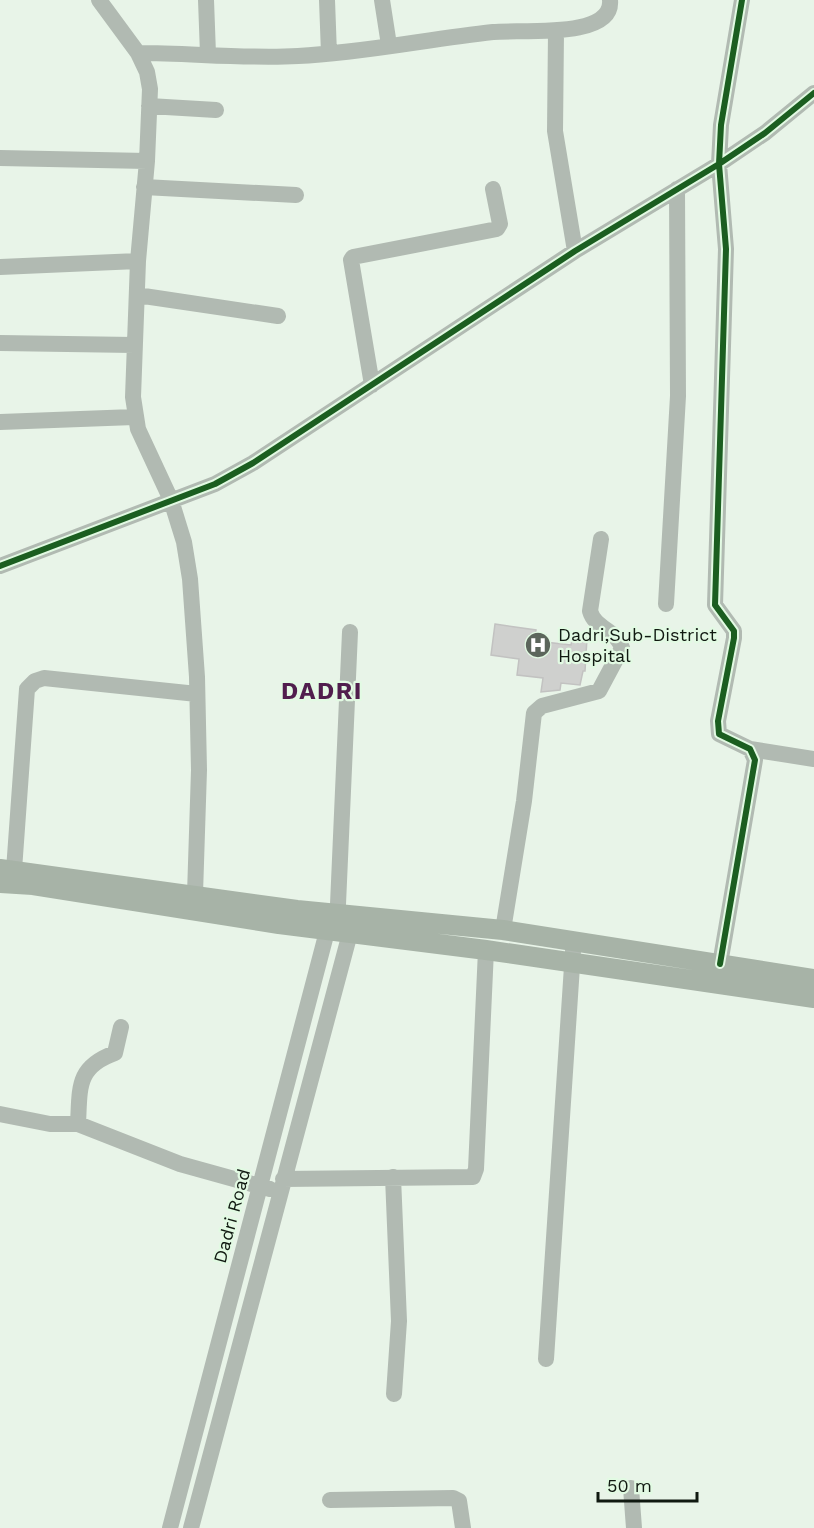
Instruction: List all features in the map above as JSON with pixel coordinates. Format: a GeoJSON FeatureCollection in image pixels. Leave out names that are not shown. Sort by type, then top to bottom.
{"type":"FeatureCollection","features":[{"type":"Feature","properties":{"kind":"main road"},"geometry":{"type":"LineString","coordinates":[[5,874],[33,885],[340,923],[503,930],[814,979]]}},
{"type":"Feature","properties":{"kind":"main road"},"geometry":{"type":"LineString","coordinates":[[5,874],[195,894],[486,950],[814,998]]}},
{"type":"Feature","properties":{"kind":"street"},"geometry":{"type":"LineString","coordinates":[[99,0],[138,53],[147,72],[149,106],[147,161],[138,261],[134,345],[134,417],[171,500],[184,542],[190,579],[199,770],[195,894]]}},
{"type":"Feature","properties":{"kind":"street"},"geometry":{"type":"LineString","coordinates":[[206,0],[208,54]]}},
{"type":"Feature","properties":{"kind":"street"},"geometry":{"type":"LineString","coordinates":[[327,0],[329,54]]}},
{"type":"Feature","properties":{"kind":"street"},"geometry":{"type":"LineString","coordinates":[[382,0],[389,45]]}},
{"type":"Feature","properties":{"kind":"street"},"geometry":{"type":"LineString","coordinates":[[138,53],[296,56],[329,54],[497,31],[556,32],[604,18],[609,10],[610,0]]}},
{"type":"Feature","properties":{"kind":"street"},"geometry":{"type":"LineString","coordinates":[[742,0],[721,125],[719,164],[726,249],[715,605],[731,627],[734,638],[718,734],[750,749],[814,759]]}},
{"type":"Feature","properties":{"kind":"street"},"geometry":{"type":"LineString","coordinates":[[556,32],[555,131],[575,251]]}},
{"type":"Feature","properties":{"kind":"street"},"geometry":{"type":"LineString","coordinates":[[0,566],[215,483],[253,463],[575,251],[719,164],[765,133],[814,93]]}},
{"type":"Feature","properties":{"kind":"street"},"geometry":{"type":"LineString","coordinates":[[149,106],[216,110]]}},
{"type":"Feature","properties":{"kind":"street"},"geometry":{"type":"LineString","coordinates":[[0,158],[147,161]]}},
{"type":"Feature","properties":{"kind":"street"},"geometry":{"type":"LineString","coordinates":[[144,187],[296,195]]}},
{"type":"Feature","properties":{"kind":"street"},"geometry":{"type":"LineString","coordinates":[[372,385],[351,260],[353,257],[496,229],[500,224],[493,189]]}},
{"type":"Feature","properties":{"kind":"street"},"geometry":{"type":"LineString","coordinates":[[666,604],[678,396],[677,189]]}},
{"type":"Feature","properties":{"kind":"street"},"geometry":{"type":"LineString","coordinates":[[0,267],[138,261]]}},
{"type":"Feature","properties":{"kind":"street"},"geometry":{"type":"LineString","coordinates":[[137,295],[278,316]]}},
{"type":"Feature","properties":{"kind":"street"},"geometry":{"type":"LineString","coordinates":[[0,343],[134,345]]}},
{"type":"Feature","properties":{"kind":"street"},"geometry":{"type":"LineString","coordinates":[[0,422],[134,417]]}},
{"type":"Feature","properties":{"kind":"street"},"geometry":{"type":"LineString","coordinates":[[503,930],[534,713],[542,706],[599,691],[620,655],[620,642],[596,624],[590,611],[601,538]]}},
{"type":"Feature","properties":{"kind":"street"},"geometry":{"type":"LineString","coordinates":[[191,1528],[282,1185],[340,923],[350,632]]}},
{"type":"Feature","properties":{"kind":"street"},"geometry":{"type":"LineString","coordinates":[[5,874],[27,690],[30,684],[44,678],[197,694]]}},
{"type":"Feature","properties":{"kind":"street"},"geometry":{"type":"LineString","coordinates":[[720,964],[755,760],[750,749]]}},
{"type":"Feature","properties":{"kind":"street","name":"Dadri Road"},"geometry":{"type":"LineString","coordinates":[[170,1528],[260,1187],[340,923]]}},
{"type":"Feature","properties":{"kind":"street"},"geometry":{"type":"LineString","coordinates":[[546,1359],[570,963],[574,941]]}},
{"type":"Feature","properties":{"kind":"street"},"geometry":{"type":"LineString","coordinates":[[0,1114],[50,1124],[78,1125],[180,1164],[260,1187],[393,1177],[468,1178],[475,1174],[486,950]]}},
{"type":"Feature","properties":{"kind":"street"},"geometry":{"type":"LineString","coordinates":[[78,1125],[84,1074],[95,1061],[115,1053],[121,1027]]}},
{"type":"Feature","properties":{"kind":"street"},"geometry":{"type":"LineString","coordinates":[[393,1177],[399,1322],[394,1394]]}},
{"type":"Feature","properties":{"kind":"street"},"geometry":{"type":"LineString","coordinates":[[197,1423],[218,1429]]}},
{"type":"Feature","properties":{"kind":"street"},"geometry":{"type":"LineString","coordinates":[[631,1488],[634,1528]]}},
{"type":"Feature","properties":{"kind":"street"},"geometry":{"type":"LineString","coordinates":[[330,1500],[453,1498],[459,1501],[464,1528]]}},
{"type":"Feature","properties":{"kind":"building"},"geometry":{"type":"Polygon","coordinates":[[[495,624],[536,630],[535,637],[546,639],[545,642],[571,645],[573,636],[587,638],[585,671],[583,671],[580,685],[561,683],[560,690],[541,692],[543,678],[517,675],[519,659],[491,655],[495,624]]]}},
{"type":"Feature","properties":{"kind":"cycle path"},"geometry":{"type":"LineString","coordinates":[[720,964],[755,760],[750,749],[719,734],[718,721],[734,631],[715,605],[726,249],[719,164],[721,125],[742,0]]}},
{"type":"Feature","properties":{"kind":"cycle path"},"geometry":{"type":"LineString","coordinates":[[0,566],[215,484],[253,463],[575,251],[719,164],[765,133],[814,93]]}},
{"type":"Feature","properties":{"kind":"place","name":"Dadri,Sub-District Hospital"},"geometry":{"type":"Point","coordinates":[538,645]}},
{"type":"Feature","properties":{"kind":"district","name":"DADRI"},"geometry":{"type":"Point","coordinates":[322,691]}}]}
